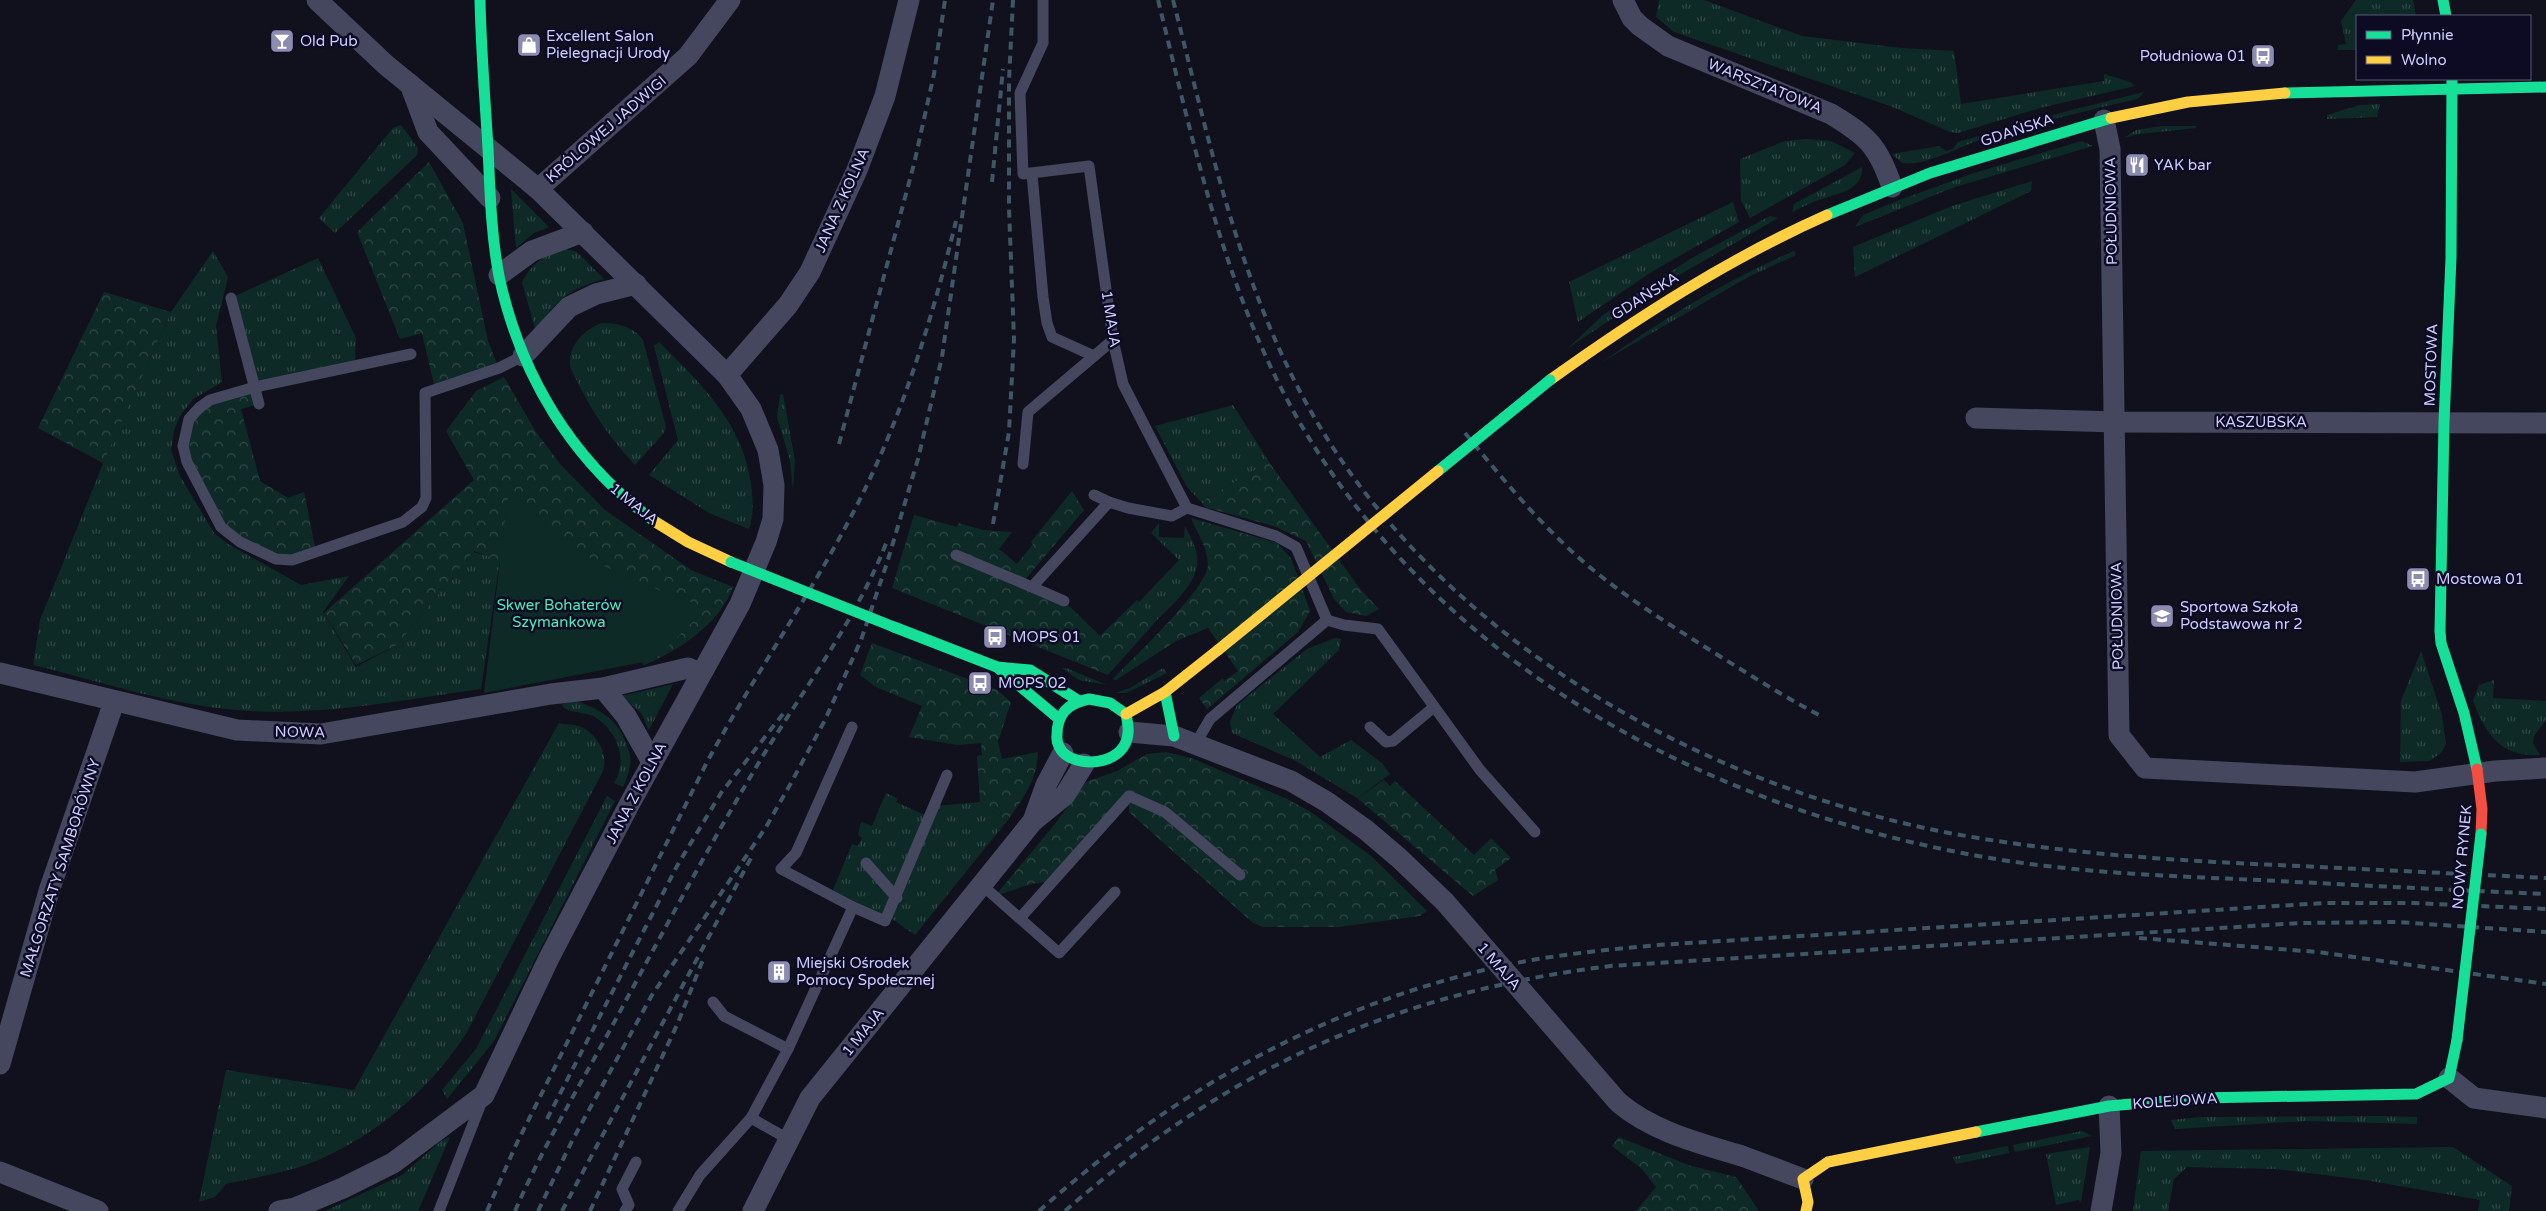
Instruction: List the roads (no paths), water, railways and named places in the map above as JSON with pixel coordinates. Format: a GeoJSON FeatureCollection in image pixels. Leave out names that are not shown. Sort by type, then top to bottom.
{"type":"FeatureCollection","features":[{"type":"Feature","properties":{"kind":"street","name":"JANA Z KOLNA"},"geometry":{"type":"LineString","coordinates":[[317,0],[386,65],[538,189],[727,374],[751,410],[768,450],[774,485],[773,519],[766,542],[740,604],[700,673],[549,958],[484,1094]]}},
{"type":"Feature","properties":{"kind":"street","name":"1 MAJA"},"geometry":{"type":"LineString","coordinates":[[480,0],[490,198],[499,275],[523,356],[550,410],[575,446],[619,494],[664,528],[731,562],[996,667]]}},
{"type":"Feature","properties":{"kind":"street","name":"KRÓLOWEJ JADWIGI"},"geometry":{"type":"LineString","coordinates":[[538,189],[688,56],[730,0]]}},
{"type":"Feature","properties":{"kind":"street","name":"JANA Z KOLNA"},"geometry":{"type":"LineString","coordinates":[[727,374],[788,305],[810,272],[857,170],[886,96],[909,0]]}},
{"type":"Feature","properties":{"kind":"street","name":"WARSZTATOWA"},"geometry":{"type":"LineString","coordinates":[[1623,0],[1632,18],[1668,46],[1831,114],[1853,127],[1878,151],[1892,187]]}},
{"type":"Feature","properties":{"kind":"street"},"geometry":{"type":"LineString","coordinates":[[2443,0],[2446,15]]}},
{"type":"Feature","properties":{"kind":"street","name":"GDAŃSKA"},"geometry":{"type":"LineString","coordinates":[[1165,692],[1550,380],[1620,328],[1734,260],[1809,223],[1892,187],[2054,133],[2104,120],[2214,99],[2452,83],[2546,87]]}},
{"type":"Feature","properties":{"kind":"street","name":"MOSTOWA"},"geometry":{"type":"LineString","coordinates":[[2441,643],[2444,422],[2451,258],[2452,83]]}},
{"type":"Feature","properties":{"kind":"street"},"geometry":{"type":"LineString","coordinates":[[410,84],[428,132],[490,198]]}},
{"type":"Feature","properties":{"kind":"street","name":"POŁUDNIOWA"},"geometry":{"type":"LineString","coordinates":[[2104,120],[2110,149],[2119,735],[2145,768],[2415,782],[2546,768]]}},
{"type":"Feature","properties":{"kind":"street"},"geometry":{"type":"LineString","coordinates":[[499,275],[532,252],[583,232]]}},
{"type":"Feature","properties":{"kind":"street"},"geometry":{"type":"LineString","coordinates":[[523,356],[569,307],[596,294],[636,284]]}},
{"type":"Feature","properties":{"kind":"street","name":"KASZUBSKA"},"geometry":{"type":"LineString","coordinates":[[1976,418],[2115,422],[2546,423]]}},
{"type":"Feature","properties":{"kind":"street","name":"NOWY RYNEK"},"geometry":{"type":"LineString","coordinates":[[2441,643],[2473,744],[2482,795],[2481,834],[2457,1040],[2449,1078]]}},
{"type":"Feature","properties":{"kind":"street"},"geometry":{"type":"LineString","coordinates":[[996,667],[1030,670],[1079,701]]}},
{"type":"Feature","properties":{"kind":"street"},"geometry":{"type":"LineString","coordinates":[[996,667],[1058,718]]}},
{"type":"Feature","properties":{"kind":"street","name":"NOWA"},"geometry":{"type":"LineString","coordinates":[[0,673],[114,702],[238,730],[321,734],[551,694],[602,688],[688,668],[700,673]]}},
{"type":"Feature","properties":{"kind":"street"},"geometry":{"type":"LineString","coordinates":[[602,688],[626,716],[652,762]]}},
{"type":"Feature","properties":{"kind":"street"},"geometry":{"type":"LineString","coordinates":[[1128,723],[1110,703],[1089,699],[1079,701],[1067,707],[1058,718],[1055,730],[1056,743],[1063,753],[1084,764],[1099,763],[1114,758],[1126,744],[1128,723],[1165,692],[1174,736]]}},
{"type":"Feature","properties":{"kind":"street","name":"MAŁGORZATY SAMBORÓWNY"},"geometry":{"type":"LineString","coordinates":[[0,1064],[49,891],[114,702]]}},
{"type":"Feature","properties":{"kind":"street","name":"1 MAJA"},"geometry":{"type":"LineString","coordinates":[[1128,723],[1196,743],[1290,781],[1327,802],[1399,858],[1445,902],[1618,1102],[1637,1116],[1668,1132],[1742,1156],[1803,1179]]}},
{"type":"Feature","properties":{"kind":"street"},"geometry":{"type":"LineString","coordinates":[[1033,821],[1046,785],[1063,753]]}},
{"type":"Feature","properties":{"kind":"street"},"geometry":{"type":"LineString","coordinates":[[1033,821],[1065,795],[1084,764]]}},
{"type":"Feature","properties":{"kind":"street","name":"1 MAJA"},"geometry":{"type":"LineString","coordinates":[[753,1211],[810,1098],[1033,821]]}},
{"type":"Feature","properties":{"kind":"street"},"geometry":{"type":"LineString","coordinates":[[2449,1078],[2474,1098],[2546,1108]]}},
{"type":"Feature","properties":{"kind":"street","name":"KOLEJOWA"},"geometry":{"type":"LineString","coordinates":[[1803,1179],[1828,1162],[1859,1154],[2109,1106],[2199,1098],[2416,1094],[2449,1078]]}},
{"type":"Feature","properties":{"kind":"street"},"geometry":{"type":"LineString","coordinates":[[291,1210],[394,1163],[484,1094]]}},
{"type":"Feature","properties":{"kind":"street"},"geometry":{"type":"LineString","coordinates":[[2101,1211],[2111,1153],[2109,1106]]}},
{"type":"Feature","properties":{"kind":"street"},"geometry":{"type":"LineString","coordinates":[[0,1172],[98,1211]]}},
{"type":"Feature","properties":{"kind":"street"},"geometry":{"type":"LineString","coordinates":[[1803,1179],[1808,1202],[1806,1211]]}},
{"type":"Feature","properties":{"kind":"lane"},"geometry":{"type":"LineString","coordinates":[[1043,0],[1043,43],[1020,92],[1022,174],[1032,174],[1047,323],[1052,337],[1094,356]]}},
{"type":"Feature","properties":{"kind":"lane","name":"1 MAJA"},"geometry":{"type":"LineString","coordinates":[[1032,174],[1089,166],[1113,340],[1123,384],[1187,508]]}},
{"type":"Feature","properties":{"kind":"lane"},"geometry":{"type":"LineString","coordinates":[[231,298],[259,404]]}},
{"type":"Feature","properties":{"kind":"lane"},"geometry":{"type":"LineString","coordinates":[[1022,464],[1028,412],[1113,340]]}},
{"type":"Feature","properties":{"kind":"lane"},"geometry":{"type":"LineString","coordinates":[[411,354],[255,387],[210,400],[199,408],[188,419],[183,446],[187,462],[221,527],[240,542],[276,559],[292,560],[403,522],[422,507],[426,498],[425,393],[500,368],[523,356]]}},
{"type":"Feature","properties":{"kind":"lane"},"geometry":{"type":"LineString","coordinates":[[1094,495],[1128,508],[1172,516],[1187,508],[1276,536],[1296,547],[1327,620],[1344,626],[1378,628],[1480,770],[1535,832]]}},
{"type":"Feature","properties":{"kind":"lane"},"geometry":{"type":"LineString","coordinates":[[1032,587],[1109,502]]}},
{"type":"Feature","properties":{"kind":"lane"},"geometry":{"type":"LineString","coordinates":[[956,555],[1064,601]]}},
{"type":"Feature","properties":{"kind":"lane"},"geometry":{"type":"LineString","coordinates":[[1196,743],[1210,719],[1327,620]]}},
{"type":"Feature","properties":{"kind":"lane"},"geometry":{"type":"LineString","coordinates":[[1370,727],[1386,742],[1393,741],[1434,707]]}},
{"type":"Feature","properties":{"kind":"lane"},"geometry":{"type":"LineString","coordinates":[[852,727],[796,853],[781,869],[853,907],[885,921],[947,775]]}},
{"type":"Feature","properties":{"kind":"lane"},"geometry":{"type":"LineString","coordinates":[[1020,918],[1129,796],[1165,812],[1240,875]]}},
{"type":"Feature","properties":{"kind":"lane"},"geometry":{"type":"LineString","coordinates":[[866,863],[896,898]]}},
{"type":"Feature","properties":{"kind":"lane"},"geometry":{"type":"LineString","coordinates":[[982,885],[1059,953],[1115,892]]}},
{"type":"Feature","properties":{"kind":"lane"},"geometry":{"type":"LineString","coordinates":[[678,1211],[700,1176],[751,1118],[788,1049],[853,907]]}},
{"type":"Feature","properties":{"kind":"lane"},"geometry":{"type":"LineString","coordinates":[[712,1002],[724,1016],[788,1049]]}},
{"type":"Feature","properties":{"kind":"lane","name":"JANA Z KOLNA"},"geometry":{"type":"LineString","coordinates":[[439,1211],[484,1094]]}},
{"type":"Feature","properties":{"kind":"lane"},"geometry":{"type":"LineString","coordinates":[[751,1118],[790,1140]]}},
{"type":"Feature","properties":{"kind":"lane"},"geometry":{"type":"LineString","coordinates":[[625,1211],[629,1205],[622,1189],[636,1162]]}},
{"type":"Feature","properties":{"kind":"railway"},"geometry":{"type":"LineString","coordinates":[[839,444],[914,164],[934,74],[945,0]]}},
{"type":"Feature","properties":{"kind":"railway"},"geometry":{"type":"LineString","coordinates":[[538,1211],[572,1141],[652,995],[766,827],[791,783],[825,720],[861,640],[887,563],[918,459],[942,357],[993,0]]}},
{"type":"Feature","properties":{"kind":"railway"},"geometry":{"type":"LineString","coordinates":[[993,524],[1009,432],[1014,339],[1009,208],[1009,80],[1013,0]]}},
{"type":"Feature","properties":{"kind":"railway"},"geometry":{"type":"LineString","coordinates":[[1158,0],[1183,104],[1227,258],[1245,308],[1266,357],[1290,405],[1348,496],[1418,578],[1498,649],[1587,710],[1682,762],[1782,804],[1885,836],[1990,858],[2124,873],[2546,894]]}},
{"type":"Feature","properties":{"kind":"railway"},"geometry":{"type":"LineString","coordinates":[[1173,0],[1212,153],[1242,254],[1260,303],[1304,399],[1357,482],[1421,558],[1495,625],[1576,684],[1663,734],[1755,776],[1849,809],[1944,832],[2032,846],[2165,859],[2546,878]]}},
{"type":"Feature","properties":{"kind":"railway"},"geometry":{"type":"LineString","coordinates":[[992,182],[1003,69]]}},
{"type":"Feature","properties":{"kind":"railway"},"geometry":{"type":"LineString","coordinates":[[487,1211],[515,1147],[706,764],[838,541],[872,475],[901,404],[926,332],[956,221]]}},
{"type":"Feature","properties":{"kind":"railway"},"geometry":{"type":"LineString","coordinates":[[1465,433],[1538,518],[1596,573],[1631,599],[1687,635],[1778,692],[1823,717]]}},
{"type":"Feature","properties":{"kind":"railway"},"geometry":{"type":"LineString","coordinates":[[515,1211],[560,1120],[701,863],[758,764],[844,627],[860,599],[887,541]]}},
{"type":"Feature","properties":{"kind":"railway"},"geometry":{"type":"LineString","coordinates":[[547,1119],[677,866],[721,793],[783,714]]}},
{"type":"Feature","properties":{"kind":"railway"},"geometry":{"type":"LineString","coordinates":[[562,1211],[751,858]]}},
{"type":"Feature","properties":{"kind":"railway"},"geometry":{"type":"LineString","coordinates":[[1039,1211],[1142,1128],[1196,1092],[1252,1059],[1310,1030],[1370,1005],[1432,984],[1497,967],[1577,953],[1658,945],[2325,903],[2414,903],[2546,909]]}},
{"type":"Feature","properties":{"kind":"railway"},"geometry":{"type":"LineString","coordinates":[[1065,1211],[1127,1161],[1189,1116],[1253,1078],[1318,1045],[1386,1018],[1457,996],[1531,978],[1610,966],[2300,923],[2397,922],[2546,932]]}},
{"type":"Feature","properties":{"kind":"railway"},"geometry":{"type":"LineString","coordinates":[[2139,938],[2318,952],[2546,984]]}},
{"type":"Feature","properties":{"kind":"railway"},"geometry":{"type":"LineString","coordinates":[[590,1211],[677,1025],[704,957]]}},
{"type":"Feature","properties":{"kind":"place","name":"Old Pub"},"geometry":{"type":"Point","coordinates":[282,41]}},
{"type":"Feature","properties":{"kind":"place","name":"Excellent Salon Pielegnacji Urody"},"geometry":{"type":"Point","coordinates":[529,45]}},
{"type":"Feature","properties":{"kind":"place","name":"Południowa 01"},"geometry":{"type":"Point","coordinates":[2263,56]}},
{"type":"Feature","properties":{"kind":"place","name":"YAK bar"},"geometry":{"type":"Point","coordinates":[2137,165]}},
{"type":"Feature","properties":{"kind":"place","name":"Mostowa 01"},"geometry":{"type":"Point","coordinates":[2418,579]}},
{"type":"Feature","properties":{"kind":"place","name":"Sportowa Szkoła Podstawowa nr 2"},"geometry":{"type":"Point","coordinates":[2162,616]}},
{"type":"Feature","properties":{"kind":"place","name":"MOPS 01"},"geometry":{"type":"Point","coordinates":[995,637]}},
{"type":"Feature","properties":{"kind":"place","name":"MOPS 02"},"geometry":{"type":"Point","coordinates":[980,683]}},
{"type":"Feature","properties":{"kind":"place","name":"Miejski Ośrodek Pomocy Społecznej"},"geometry":{"type":"Point","coordinates":[779,972]}},
{"type":"Feature","properties":{"kind":"park label","name":"Skwer Bohaterów Szymankowa"},"geometry":{"type":"Point","coordinates":[559,614]}}]}
